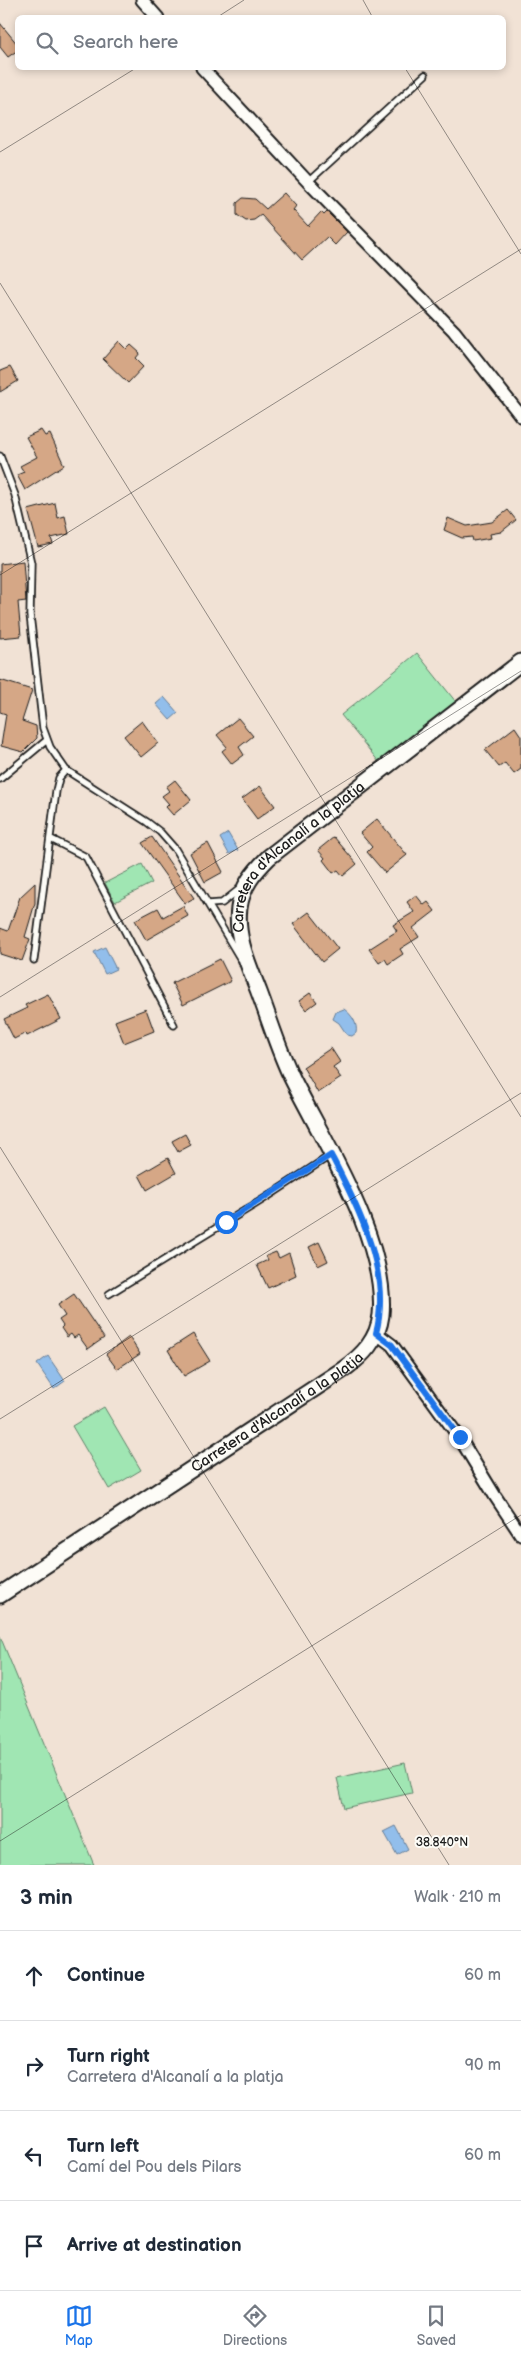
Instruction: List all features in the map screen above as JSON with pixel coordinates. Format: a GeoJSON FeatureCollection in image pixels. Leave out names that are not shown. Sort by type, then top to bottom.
{"type":"FeatureCollection","features":[{"type":"Feature","properties":{"kind":"main road","name":"Carretera d'Alcanalí a la platja"},"geometry":{"type":"LineString","coordinates":[[0,1595],[344,1369],[365,1351],[376,1333],[381,1316],[381,1296],[373,1252],[356,1207],[292,1078],[258,991],[243,948],[239,926],[239,909],[244,890],[253,873],[291,840],[521,662]]}},
{"type":"Feature","properties":{"kind":"street"},"geometry":{"type":"LineString","coordinates":[[142,0],[155,15]]}},
{"type":"Feature","properties":{"kind":"street"},"geometry":{"type":"LineString","coordinates":[[204,70],[308,182],[454,332],[521,416]]}},
{"type":"Feature","properties":{"kind":"street"},"geometry":{"type":"LineString","coordinates":[[376,1333],[392,1345],[460,1437],[521,1535]]}},
{"type":"Feature","properties":{"kind":"lane"},"geometry":{"type":"LineString","coordinates":[[308,182],[425,75]]}},
{"type":"Feature","properties":{"kind":"lane"},"geometry":{"type":"LineString","coordinates":[[0,456],[15,495],[31,563],[32,633],[46,740],[66,770],[160,832],[175,849],[209,904],[217,922],[258,991]]}},
{"type":"Feature","properties":{"kind":"lane"},"geometry":{"type":"LineString","coordinates":[[0,779],[46,740]]}},
{"type":"Feature","properties":{"kind":"lane"},"geometry":{"type":"LineString","coordinates":[[34,960],[56,791],[59,778],[66,770]]}},
{"type":"Feature","properties":{"kind":"lane"},"geometry":{"type":"LineString","coordinates":[[51,838],[86,857],[174,1025]]}},
{"type":"Feature","properties":{"kind":"lane"},"geometry":{"type":"LineString","coordinates":[[209,904],[222,903],[242,887],[253,873]]}},
{"type":"Feature","properties":{"kind":"lane"},"geometry":{"type":"LineString","coordinates":[[109,1294],[267,1197],[331,1155]]}},
{"type":"Feature","properties":{"kind":"green space"},"geometry":{"type":"Polygon","coordinates":[[[417,653],[456,702],[379,762],[341,715],[417,653]]]}},
{"type":"Feature","properties":{"kind":"green space"},"geometry":{"type":"Polygon","coordinates":[[[142,864],[152,883],[115,902],[105,883],[142,864]]]}},
{"type":"Feature","properties":{"kind":"green space"},"geometry":{"type":"Polygon","coordinates":[[[104,1407],[141,1470],[109,1489],[72,1426],[104,1407]]]}},
{"type":"Feature","properties":{"kind":"green space"},"geometry":{"type":"Polygon","coordinates":[[[0,1636],[94,1865],[0,1865],[0,1636]]]}},
{"type":"Feature","properties":{"kind":"green space"},"geometry":{"type":"Polygon","coordinates":[[[405,1763],[412,1793],[344,1808],[337,1778],[405,1763]]]}},
{"type":"Feature","properties":{"kind":"water"},"geometry":{"type":"Polygon","coordinates":[[[164,697],[178,713],[170,720],[156,704],[164,697]]]}},
{"type":"Feature","properties":{"kind":"water"},"geometry":{"type":"Polygon","coordinates":[[[228,833],[238,850],[229,854],[220,838],[228,833]]]}},
{"type":"Feature","properties":{"kind":"water"},"geometry":{"type":"Polygon","coordinates":[[[105,947],[116,969],[105,974],[94,952],[105,947]]]}},
{"type":"Feature","properties":{"kind":"water"},"geometry":{"type":"Polygon","coordinates":[[[344,1009],[355,1023],[356,1033],[352,1036],[347,1035],[339,1023],[333,1019],[336,1012],[344,1009]]]}},
{"type":"Feature","properties":{"kind":"water"},"geometry":{"type":"Polygon","coordinates":[[[48,1356],[65,1381],[54,1389],[37,1364],[48,1356]]]}},
{"type":"Feature","properties":{"kind":"water"},"geometry":{"type":"Polygon","coordinates":[[[396,1826],[408,1849],[397,1855],[384,1832],[396,1826]]]}},
{"type":"Feature","properties":{"kind":"building"},"geometry":{"type":"Polygon","coordinates":[[[0,23],[15,41],[15,52],[8,57],[0,47],[0,23]]]}},
{"type":"Feature","properties":{"kind":"building"},"geometry":{"type":"Polygon","coordinates":[[[284,193],[296,206],[293,210],[308,226],[321,212],[324,215],[327,212],[347,232],[335,245],[327,237],[302,260],[261,215],[254,220],[246,221],[237,215],[237,203],[243,198],[255,199],[266,209],[284,193]]]}},
{"type":"Feature","properties":{"kind":"building"},"geometry":{"type":"Polygon","coordinates":[[[119,341],[127,349],[131,345],[140,353],[136,358],[144,366],[128,383],[103,359],[119,341]]]}},
{"type":"Feature","properties":{"kind":"building"},"geometry":{"type":"Polygon","coordinates":[[[10,367],[18,381],[0,392],[0,371],[10,367]]]}},
{"type":"Feature","properties":{"kind":"building"},"geometry":{"type":"Polygon","coordinates":[[[41,430],[45,436],[50,434],[64,465],[25,490],[17,475],[24,472],[20,466],[37,457],[26,437],[41,430]]]}},
{"type":"Feature","properties":{"kind":"building"},"geometry":{"type":"Polygon","coordinates":[[[55,503],[58,518],[65,516],[69,534],[51,538],[53,544],[38,547],[28,510],[55,503]]]}},
{"type":"Feature","properties":{"kind":"building"},"geometry":{"type":"Polygon","coordinates":[[[508,510],[516,520],[501,532],[490,534],[491,538],[473,541],[472,537],[462,538],[444,530],[448,518],[467,526],[492,522],[508,510]]]}},
{"type":"Feature","properties":{"kind":"building"},"geometry":{"type":"Polygon","coordinates":[[[23,561],[26,601],[18,602],[21,636],[0,638],[0,564],[23,561]]]}},
{"type":"Feature","properties":{"kind":"building"},"geometry":{"type":"Polygon","coordinates":[[[0,680],[32,690],[22,721],[36,726],[37,738],[23,752],[1,746],[6,714],[0,712],[0,680]]]}},
{"type":"Feature","properties":{"kind":"building"},"geometry":{"type":"Polygon","coordinates":[[[238,718],[253,736],[239,747],[244,755],[232,764],[222,751],[227,747],[217,735],[238,718]]]}},
{"type":"Feature","properties":{"kind":"building"},"geometry":{"type":"Polygon","coordinates":[[[142,721],[158,743],[141,757],[124,736],[142,721]]]}},
{"type":"Feature","properties":{"kind":"building"},"geometry":{"type":"Polygon","coordinates":[[[515,727],[521,736],[521,769],[514,774],[505,763],[499,767],[485,750],[515,727]]]}},
{"type":"Feature","properties":{"kind":"building"},"geometry":{"type":"Polygon","coordinates":[[[175,780],[191,800],[173,815],[166,807],[169,804],[162,796],[169,791],[166,787],[175,780]]]}},
{"type":"Feature","properties":{"kind":"building"},"geometry":{"type":"Polygon","coordinates":[[[260,786],[275,806],[257,819],[242,799],[260,786]]]}},
{"type":"Feature","properties":{"kind":"building"},"geometry":{"type":"Polygon","coordinates":[[[377,819],[407,855],[385,873],[367,852],[372,847],[360,833],[377,819]]]}},
{"type":"Feature","properties":{"kind":"building"},"geometry":{"type":"Polygon","coordinates":[[[152,837],[194,898],[185,903],[142,843],[152,837]]]}},
{"type":"Feature","properties":{"kind":"building"},"geometry":{"type":"Polygon","coordinates":[[[334,837],[357,864],[343,876],[338,870],[333,873],[318,850],[334,837]]]}},
{"type":"Feature","properties":{"kind":"building"},"geometry":{"type":"Polygon","coordinates":[[[208,843],[223,872],[205,882],[190,853],[208,843]]]}},
{"type":"Feature","properties":{"kind":"building"},"geometry":{"type":"Polygon","coordinates":[[[35,883],[35,903],[25,937],[30,939],[22,961],[0,954],[0,928],[8,931],[20,897],[35,883]]]}},
{"type":"Feature","properties":{"kind":"building"},"geometry":{"type":"Polygon","coordinates":[[[416,895],[424,905],[428,902],[435,911],[413,928],[419,937],[400,949],[403,954],[388,964],[385,959],[379,963],[369,949],[397,931],[393,925],[414,912],[407,902],[416,895]]]}},
{"type":"Feature","properties":{"kind":"building"},"geometry":{"type":"Polygon","coordinates":[[[183,906],[188,916],[146,940],[135,920],[158,908],[163,917],[183,906]]]}},
{"type":"Feature","properties":{"kind":"building"},"geometry":{"type":"Polygon","coordinates":[[[309,912],[338,949],[322,962],[293,924],[309,912]]]}},
{"type":"Feature","properties":{"kind":"building"},"geometry":{"type":"Polygon","coordinates":[[[220,959],[231,981],[183,1005],[172,983],[220,959]]]}},
{"type":"Feature","properties":{"kind":"building"},"geometry":{"type":"Polygon","coordinates":[[[310,993],[317,1002],[306,1010],[299,1001],[310,993]]]}},
{"type":"Feature","properties":{"kind":"building"},"geometry":{"type":"Polygon","coordinates":[[[48,994],[61,1019],[27,1036],[26,1033],[14,1039],[4,1019],[27,1008],[25,1005],[48,994]]]}},
{"type":"Feature","properties":{"kind":"building"},"geometry":{"type":"Polygon","coordinates":[[[146,1009],[154,1031],[124,1043],[115,1021],[146,1009]]]}},
{"type":"Feature","properties":{"kind":"building"},"geometry":{"type":"Polygon","coordinates":[[[331,1048],[340,1062],[333,1067],[341,1078],[318,1093],[303,1067],[331,1048]]]}},
{"type":"Feature","properties":{"kind":"building"},"geometry":{"type":"Polygon","coordinates":[[[185,1134],[191,1145],[178,1152],[172,1141],[185,1134]]]}},
{"type":"Feature","properties":{"kind":"building"},"geometry":{"type":"Polygon","coordinates":[[[168,1158],[176,1173],[147,1190],[139,1175],[168,1158]]]}},
{"type":"Feature","properties":{"kind":"building"},"geometry":{"type":"Polygon","coordinates":[[[319,1242],[328,1261],[318,1266],[309,1247],[319,1242]]]}},
{"type":"Feature","properties":{"kind":"building"},"geometry":{"type":"Polygon","coordinates":[[[276,1252],[279,1258],[289,1253],[296,1275],[268,1288],[257,1265],[268,1260],[266,1256],[276,1252]]]}},
{"type":"Feature","properties":{"kind":"building"},"geometry":{"type":"Polygon","coordinates":[[[74,1294],[104,1338],[88,1349],[78,1335],[74,1338],[71,1334],[67,1337],[61,1328],[63,1326],[59,1320],[65,1316],[58,1305],[74,1294]]]}},
{"type":"Feature","properties":{"kind":"building"},"geometry":{"type":"Polygon","coordinates":[[[193,1334],[210,1361],[184,1376],[168,1350],[193,1334]]]}},
{"type":"Feature","properties":{"kind":"building"},"geometry":{"type":"Polygon","coordinates":[[[129,1337],[140,1354],[117,1369],[106,1354],[129,1337]]]}},
{"type":"Feature","properties":{"kind":"route"},"geometry":{"type":"LineString","coordinates":[[226,1222],[331,1155],[359,1214],[373,1252],[381,1296],[381,1316],[376,1333],[392,1345],[460,1437]]}}]}
